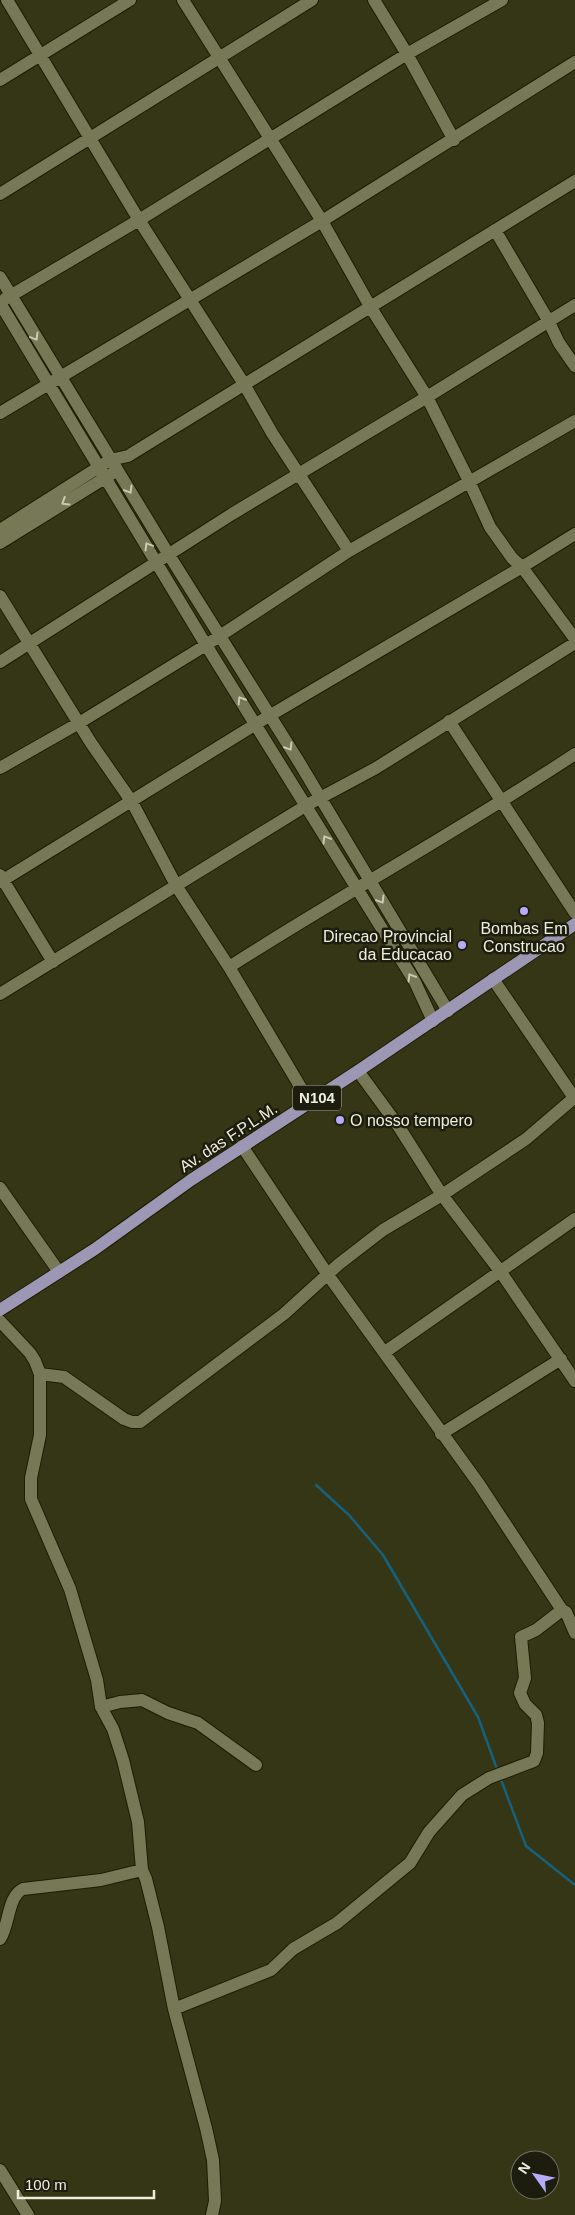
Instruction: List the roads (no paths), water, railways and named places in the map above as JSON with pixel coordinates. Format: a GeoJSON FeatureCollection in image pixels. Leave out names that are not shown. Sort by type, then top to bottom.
{"type":"FeatureCollection","features":[{"type":"Feature","properties":{"kind":"main road","name":"Av. das F.P.L.M."},"geometry":{"type":"LineString","coordinates":[[0,1310],[575,924]]}},
{"type":"Feature","properties":{"kind":"street"},"geometry":{"type":"LineString","coordinates":[[7,0],[139,220],[244,384],[272,433],[349,551]]}},
{"type":"Feature","properties":{"kind":"street"},"geometry":{"type":"LineString","coordinates":[[0,80],[130,0]]}},
{"type":"Feature","properties":{"kind":"street"},"geometry":{"type":"LineString","coordinates":[[183,0],[218,59],[322,221],[371,308],[427,397],[490,527],[575,639]]}},
{"type":"Feature","properties":{"kind":"street"},"geometry":{"type":"LineString","coordinates":[[0,194],[312,0]]}},
{"type":"Feature","properties":{"kind":"street"},"geometry":{"type":"LineString","coordinates":[[374,0],[407,54],[454,140]]}},
{"type":"Feature","properties":{"kind":"street"},"geometry":{"type":"LineString","coordinates":[[3,300],[139,220],[268,138],[407,54],[502,0]]}},
{"type":"Feature","properties":{"kind":"street"},"geometry":{"type":"LineString","coordinates":[[0,413],[322,221],[454,140],[575,62]]}},
{"type":"Feature","properties":{"kind":"street"},"geometry":{"type":"LineString","coordinates":[[0,530],[128,456],[575,181]]}},
{"type":"Feature","properties":{"kind":"street"},"geometry":{"type":"LineString","coordinates":[[495,230],[559,342],[575,366]]}},
{"type":"Feature","properties":{"kind":"street"},"geometry":{"type":"LineString","coordinates":[[0,277],[3,300],[163,559],[206,646],[415,982],[433,1021]]}},
{"type":"Feature","properties":{"kind":"street"},"geometry":{"type":"LineString","coordinates":[[0,662],[299,474],[427,397],[575,304]]}},
{"type":"Feature","properties":{"kind":"street"},"geometry":{"type":"LineString","coordinates":[[0,768],[80,723],[206,646],[349,551],[575,421]]}},
{"type":"Feature","properties":{"kind":"street"},"geometry":{"type":"LineString","coordinates":[[0,543],[108,468]]}},
{"type":"Feature","properties":{"kind":"street"},"geometry":{"type":"LineString","coordinates":[[53,962],[1,879],[132,802],[269,716],[575,534]]}},
{"type":"Feature","properties":{"kind":"street"},"geometry":{"type":"LineString","coordinates":[[163,559],[220,637],[320,798],[448,1011]]}},
{"type":"Feature","properties":{"kind":"street"},"geometry":{"type":"LineString","coordinates":[[0,596],[132,802],[177,887],[229,967],[310,1103]]}},
{"type":"Feature","properties":{"kind":"street"},"geometry":{"type":"LineString","coordinates":[[0,994],[306,806],[376,768],[575,643]]}},
{"type":"Feature","properties":{"kind":"street"},"geometry":{"type":"LineString","coordinates":[[449,721],[575,913]]}},
{"type":"Feature","properties":{"kind":"street"},"geometry":{"type":"LineString","coordinates":[[229,967],[369,880],[502,802],[575,754]]}},
{"type":"Feature","properties":{"kind":"street"},"geometry":{"type":"LineString","coordinates":[[40,1374],[64,1377],[124,1419],[140,1422],[284,1314],[383,1230],[442,1195],[526,1139],[575,1098],[493,979]]}},
{"type":"Feature","properties":{"kind":"street"},"geometry":{"type":"LineString","coordinates":[[358,1071],[399,1127],[442,1195],[500,1270],[575,1381]]}},
{"type":"Feature","properties":{"kind":"street"},"geometry":{"type":"LineString","coordinates":[[242,1146],[328,1275],[385,1352],[441,1434],[479,1484],[562,1610],[566,1612],[575,1633]]}},
{"type":"Feature","properties":{"kind":"street"},"geometry":{"type":"LineString","coordinates":[[0,1188],[59,1272]]}},
{"type":"Feature","properties":{"kind":"street"},"geometry":{"type":"LineString","coordinates":[[385,1352],[575,1218]]}},
{"type":"Feature","properties":{"kind":"street"},"geometry":{"type":"LineString","coordinates":[[0,1321],[30,1353],[40,1374],[40,1435],[31,1478],[31,1499],[70,1589],[97,1680],[101,1707],[114,1729],[123,1760],[138,1822],[142,1870],[158,1927],[174,2009],[206,2128],[212,2160],[215,2201],[212,2215]]}},
{"type":"Feature","properties":{"kind":"street"},"geometry":{"type":"LineString","coordinates":[[441,1434],[561,1359]]}},
{"type":"Feature","properties":{"kind":"street"},"geometry":{"type":"LineString","coordinates":[[174,2009],[271,1970],[293,1949],[338,1922],[410,1864],[429,1832],[462,1795],[489,1778],[534,1761],[537,1754],[538,1723],[536,1715],[526,1704],[520,1693],[525,1678],[521,1638],[536,1630],[562,1610]]}},
{"type":"Feature","properties":{"kind":"street"},"geometry":{"type":"LineString","coordinates":[[101,1707],[120,1702],[142,1700],[168,1713],[198,1723],[256,1765]]}},
{"type":"Feature","properties":{"kind":"street"},"geometry":{"type":"LineString","coordinates":[[0,1939],[7,1925],[13,1900],[17,1892],[24,1888],[101,1880],[142,1870]]}},
{"type":"Feature","properties":{"kind":"street"},"geometry":{"type":"LineString","coordinates":[[0,2170],[28,2215]]}},
{"type":"Feature","properties":{"kind":"waterway"},"geometry":{"type":"LineString","coordinates":[[316,1485],[349,1515],[383,1555],[478,1717],[497,1769]]}},
{"type":"Feature","properties":{"kind":"waterway"},"geometry":{"type":"LineString","coordinates":[[500,1777],[526,1846],[575,1885]]}},
{"type":"Feature","properties":{"kind":"place","name":"Bombas Em Construcao"},"geometry":{"type":"Point","coordinates":[524,911]}},
{"type":"Feature","properties":{"kind":"place","name":"Direcao Provincial da Educacao"},"geometry":{"type":"Point","coordinates":[462,945]}},
{"type":"Feature","properties":{"kind":"place","name":"O nosso tempero"},"geometry":{"type":"Point","coordinates":[340,1120]}}]}
